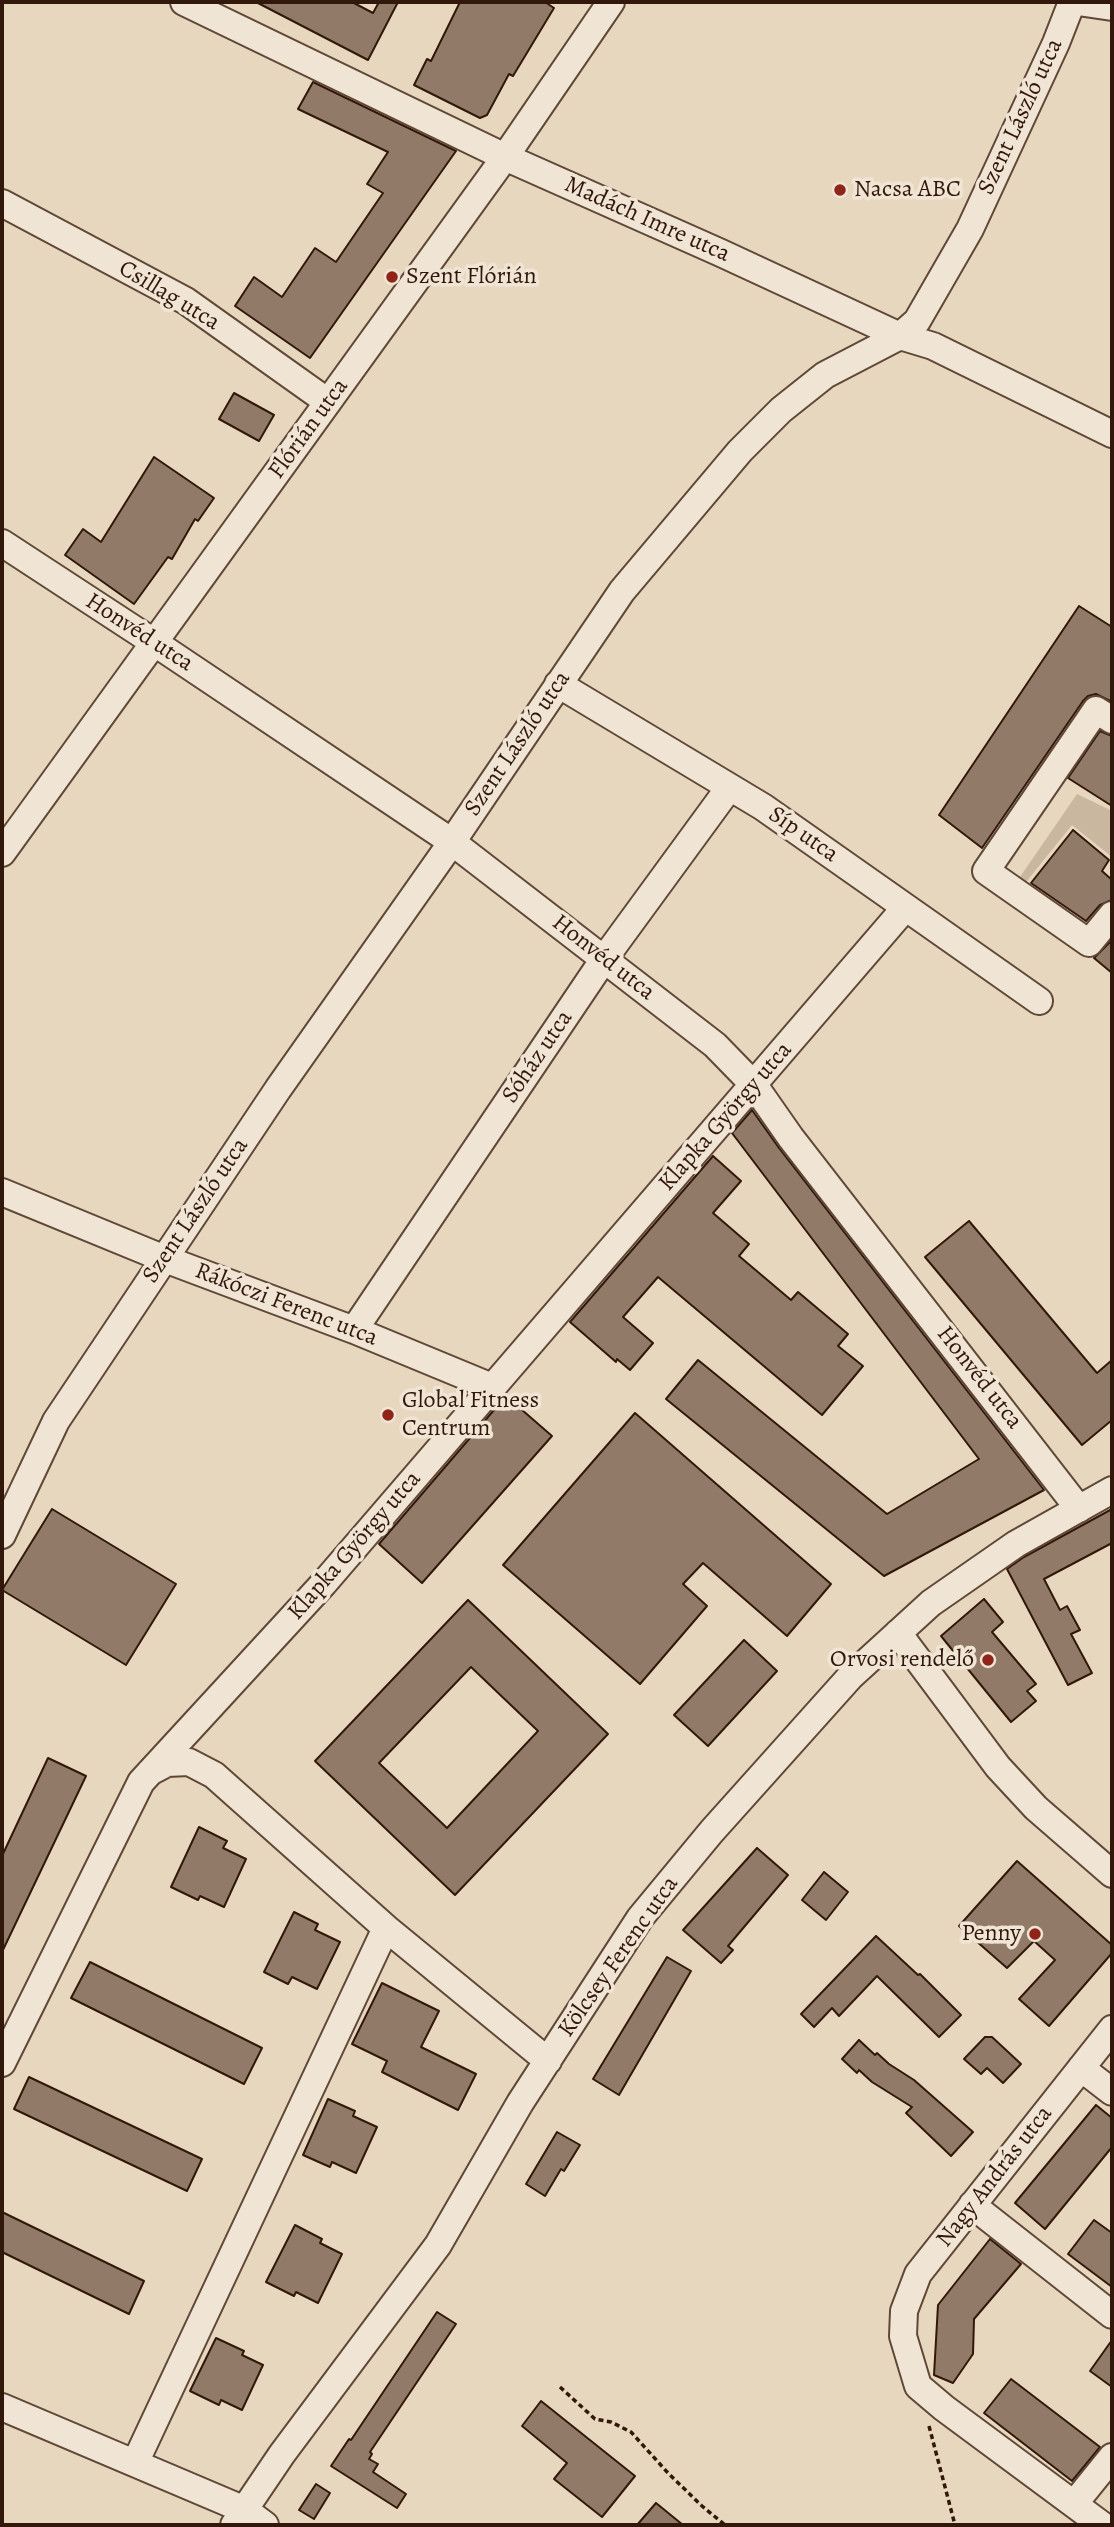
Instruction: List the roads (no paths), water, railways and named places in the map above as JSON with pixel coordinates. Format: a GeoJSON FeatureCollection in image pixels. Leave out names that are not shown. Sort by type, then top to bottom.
{"type":"FeatureCollection","features":[{"type":"Feature","properties":{"kind":"street","name":"Madách Imre utca"},"geometry":{"type":"LineString","coordinates":[[184,2],[505,157],[900,336],[933,345],[1112,434]]}},
{"type":"Feature","properties":{"kind":"street","name":"Flórián utca"},"geometry":{"type":"LineString","coordinates":[[2,853],[505,157],[611,2]]}},
{"type":"Feature","properties":{"kind":"street","name":"Szent László utca"},"geometry":{"type":"LineString","coordinates":[[2,1535],[56,1421],[278,1089],[452,842],[629,582],[676,525],[781,410],[825,375],[900,336],[923,313],[970,229],[1056,43],[1072,2]]}},
{"type":"Feature","properties":{"kind":"street"},"geometry":{"type":"LineString","coordinates":[[1078,2],[1112,7]]}},
{"type":"Feature","properties":{"kind":"street","name":"Csillag utca"},"geometry":{"type":"LineString","coordinates":[[2,203],[186,301],[328,402]]}},
{"type":"Feature","properties":{"kind":"street","name":"Honvéd utca"},"geometry":{"type":"LineString","coordinates":[[2,543],[452,842],[715,1045],[754,1085],[791,1138],[1079,1509]]}},
{"type":"Feature","properties":{"kind":"street","name":"Síp utca"},"geometry":{"type":"LineString","coordinates":[[558,684],[763,807],[1038,1001]]}},
{"type":"Feature","properties":{"kind":"street"},"geometry":{"type":"LineString","coordinates":[[1112,720],[1097,710],[986,871],[1089,943],[1112,915]]}},
{"type":"Feature","properties":{"kind":"street","name":"Sóház utca"},"geometry":{"type":"LineString","coordinates":[[354,1330],[604,959],[729,788]]}},
{"type":"Feature","properties":{"kind":"street","name":"Klapka György utca"},"geometry":{"type":"LineString","coordinates":[[2,2063],[135,1794],[149,1772],[324,1583],[905,908]]}},
{"type":"Feature","properties":{"kind":"street","name":"Rákóczi Ferenc utca"},"geometry":{"type":"LineString","coordinates":[[2,1192],[492,1387]]}},
{"type":"Feature","properties":{"kind":"street","name":"Kölcsey Ferenc utca"},"geometry":{"type":"LineString","coordinates":[[248,2520],[290,2443],[438,2245],[520,2102],[640,1918],[712,1832],[850,1677],[931,1603],[1016,1544],[1112,1490]]}},
{"type":"Feature","properties":{"kind":"street"},"geometry":{"type":"LineString","coordinates":[[898,1633],[998,1767],[1036,1808],[1112,1874]]}},
{"type":"Feature","properties":{"kind":"street"},"geometry":{"type":"LineString","coordinates":[[149,1772],[167,1763],[189,1762],[214,1775],[386,1928],[548,2061]]}},
{"type":"Feature","properties":{"kind":"street"},"geometry":{"type":"LineString","coordinates":[[135,2463],[386,1928]]}},
{"type":"Feature","properties":{"kind":"street","name":"Nagy András utca"},"geometry":{"type":"LineString","coordinates":[[1074,2504],[918,2386],[903,2336],[904,2311],[918,2274],[1112,2029]]}},
{"type":"Feature","properties":{"kind":"street"},"geometry":{"type":"LineString","coordinates":[[1081,2068],[1112,2092]]}},
{"type":"Feature","properties":{"kind":"street"},"geometry":{"type":"LineString","coordinates":[[972,2205],[1112,2315]]}},
{"type":"Feature","properties":{"kind":"street"},"geometry":{"type":"LineString","coordinates":[[2,2407],[135,2463],[248,2520]]}},
{"type":"Feature","properties":{"kind":"street"},"geometry":{"type":"LineString","coordinates":[[1102,2525],[1074,2504],[1112,2457]]}},
{"type":"Feature","properties":{"kind":"place","name":"Nacsa ABC"},"geometry":{"type":"Point","coordinates":[840,190]}},
{"type":"Feature","properties":{"kind":"place","name":"Szent Flórián"},"geometry":{"type":"Point","coordinates":[392,277]}},
{"type":"Feature","properties":{"kind":"place","name":"Global Fitness Centrum"},"geometry":{"type":"Point","coordinates":[388,1415]}},
{"type":"Feature","properties":{"kind":"place","name":"Orvosi rendelő"},"geometry":{"type":"Point","coordinates":[988,1660]}},
{"type":"Feature","properties":{"kind":"place","name":"Penny"},"geometry":{"type":"Point","coordinates":[1035,1934]}}]}
